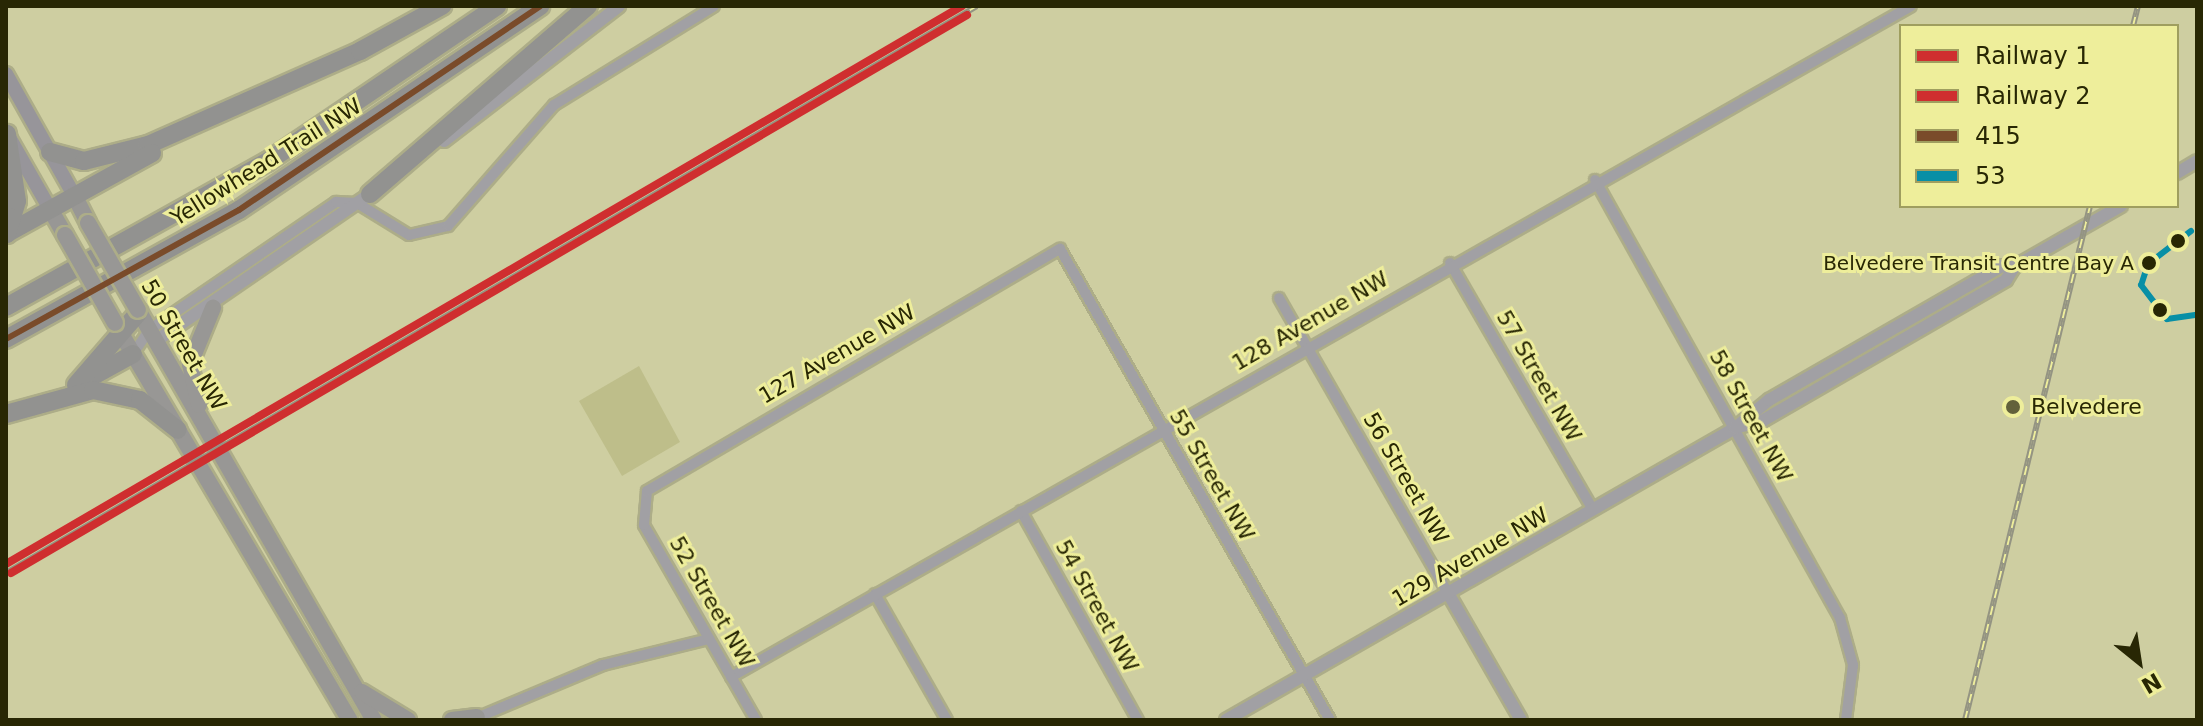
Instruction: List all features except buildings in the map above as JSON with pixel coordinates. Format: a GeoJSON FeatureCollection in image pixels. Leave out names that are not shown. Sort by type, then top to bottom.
{"type":"FeatureCollection","features":[{"type":"Feature","properties":{"kind":"highway"},"geometry":{"type":"LineString","coordinates":[[6,234],[232,110],[442,6]]}},
{"type":"Feature","properties":{"kind":"highway","name":"Yellowhead Trail NW"},"geometry":{"type":"LineString","coordinates":[[6,307],[267,162],[497,6]]}},
{"type":"Feature","properties":{"kind":"highway","name":"Yellowhead Trail NW"},"geometry":{"type":"LineString","coordinates":[[6,339],[239,210],[540,6]]}},
{"type":"Feature","properties":{"kind":"highway"},"geometry":{"type":"LineString","coordinates":[[364,198],[588,6]]}},
{"type":"Feature","properties":{"kind":"highway"},"geometry":{"type":"LineString","coordinates":[[50,152],[74,161],[101,159],[232,110]]}},
{"type":"Feature","properties":{"kind":"highway"},"geometry":{"type":"LineString","coordinates":[[6,234],[17,201],[7,133]]}},
{"type":"Feature","properties":{"kind":"highway"},"geometry":{"type":"LineString","coordinates":[[76,385],[119,330],[139,311]]}},
{"type":"Feature","properties":{"kind":"highway"},"geometry":{"type":"LineString","coordinates":[[6,414],[48,399],[133,354]]}},
{"type":"Feature","properties":{"kind":"highway"},"geometry":{"type":"LineString","coordinates":[[48,399],[93,390],[140,400],[178,430]]}},
{"type":"Feature","properties":{"kind":"main road","name":"50 Street NW"},"geometry":{"type":"LineString","coordinates":[[6,74],[88,223],[374,720]]}},
{"type":"Feature","properties":{"kind":"main road"},"geometry":{"type":"LineString","coordinates":[[7,133],[133,354],[350,720]]}},
{"type":"Feature","properties":{"kind":"main road"},"geometry":{"type":"LineString","coordinates":[[203,422],[190,364],[213,308]]}},
{"type":"Feature","properties":{"kind":"main road"},"geometry":{"type":"LineString","coordinates":[[133,354],[152,335]]}},
{"type":"Feature","properties":{"kind":"main road"},"geometry":{"type":"LineString","coordinates":[[355,687],[408,720]]}},
{"type":"Feature","properties":{"kind":"main road"},"geometry":{"type":"LineString","coordinates":[[452,720],[475,718]]}},
{"type":"Feature","properties":{"kind":"street"},"geometry":{"type":"LineString","coordinates":[[152,335],[213,308],[619,6]]}},
{"type":"Feature","properties":{"kind":"street"},"geometry":{"type":"LineString","coordinates":[[364,198],[409,235],[448,226],[554,105],[714,6]]}},
{"type":"Feature","properties":{"kind":"street","name":"128 Avenue NW"},"geometry":{"type":"LineString","coordinates":[[731,677],[1595,180],[1911,6]]}},
{"type":"Feature","properties":{"kind":"street"},"geometry":{"type":"LineString","coordinates":[[2179,172],[2197,161]]}},
{"type":"Feature","properties":{"kind":"street","name":"58 Street NW"},"geometry":{"type":"LineString","coordinates":[[1595,180],[1840,618],[1853,678],[1846,720]]}},
{"type":"Feature","properties":{"kind":"street"},"geometry":{"type":"LineString","coordinates":[[152,335],[331,205],[364,198]]}},
{"type":"Feature","properties":{"kind":"street","name":"129 Avenue NW"},"geometry":{"type":"LineString","coordinates":[[1226,720],[1735,428],[1762,421],[2006,280],[2014,267],[2117,208]]}},
{"type":"Feature","properties":{"kind":"street","name":"55 Street NW"},"geometry":{"type":"LineString","coordinates":[[1060,249],[1330,720]]}},
{"type":"Feature","properties":{"kind":"street","name":"127 Avenue NW"},"geometry":{"type":"LineString","coordinates":[[641,502],[676,468],[1060,249]]}},
{"type":"Feature","properties":{"kind":"street","name":"57 Street NW"},"geometry":{"type":"LineString","coordinates":[[1450,263],[1593,510]]}},
{"type":"Feature","properties":{"kind":"street","name":"56 Street NW"},"geometry":{"type":"LineString","coordinates":[[1279,298],[1521,720]]}},
{"type":"Feature","properties":{"kind":"street","name":"52 Street NW"},"geometry":{"type":"LineString","coordinates":[[641,502],[644,525],[756,720]]}},
{"type":"Feature","properties":{"kind":"street","name":"54 Street NW"},"geometry":{"type":"LineString","coordinates":[[1021,511],[1138,720]]}},
{"type":"Feature","properties":{"kind":"street"},"geometry":{"type":"LineString","coordinates":[[875,594],[947,720]]}},
{"type":"Feature","properties":{"kind":"street"},"geometry":{"type":"LineString","coordinates":[[475,718],[603,665],[709,639]]}},
{"type":"Feature","properties":{"kind":"green space"},"geometry":{"type":"Polygon","coordinates":[[[639,366],[680,442],[622,476],[579,401],[639,366]]]}},
{"type":"Feature","properties":{"kind":"railway"},"geometry":{"type":"LineString","coordinates":[[6,573],[977,6]]}},
{"type":"Feature","properties":{"kind":"railway"},"geometry":{"type":"LineString","coordinates":[[2134,24],[2138,6]]}},
{"type":"Feature","properties":{"kind":"railway"},"geometry":{"type":"LineString","coordinates":[[1965,720],[2090,208]]}},
{"type":"Feature","properties":{"kind":"rail line","name":"1"},"geometry":{"type":"LineString","coordinates":[[6,564],[962,6]]}},
{"type":"Feature","properties":{"kind":"rail line","name":"2"},"geometry":{"type":"LineString","coordinates":[[11,573],[967,15]]}},
{"type":"Feature","properties":{"kind":"transit line","name":"415"},"geometry":{"type":"LineString","coordinates":[[6,339],[239,210],[540,6]]}},
{"type":"Feature","properties":{"kind":"transit line","name":"53"},"geometry":{"type":"LineString","coordinates":[[2191,231],[2148,264],[2141,285],[2167,319],[2197,315]]}},
{"type":"Feature","properties":{"kind":"place","name":"Belvedere Transit Centre Bay A"},"geometry":{"type":"Point","coordinates":[2149,263]}},
{"type":"Feature","properties":{"kind":"place","name":"Belvedere"},"geometry":{"type":"Point","coordinates":[2013,407]}}]}
